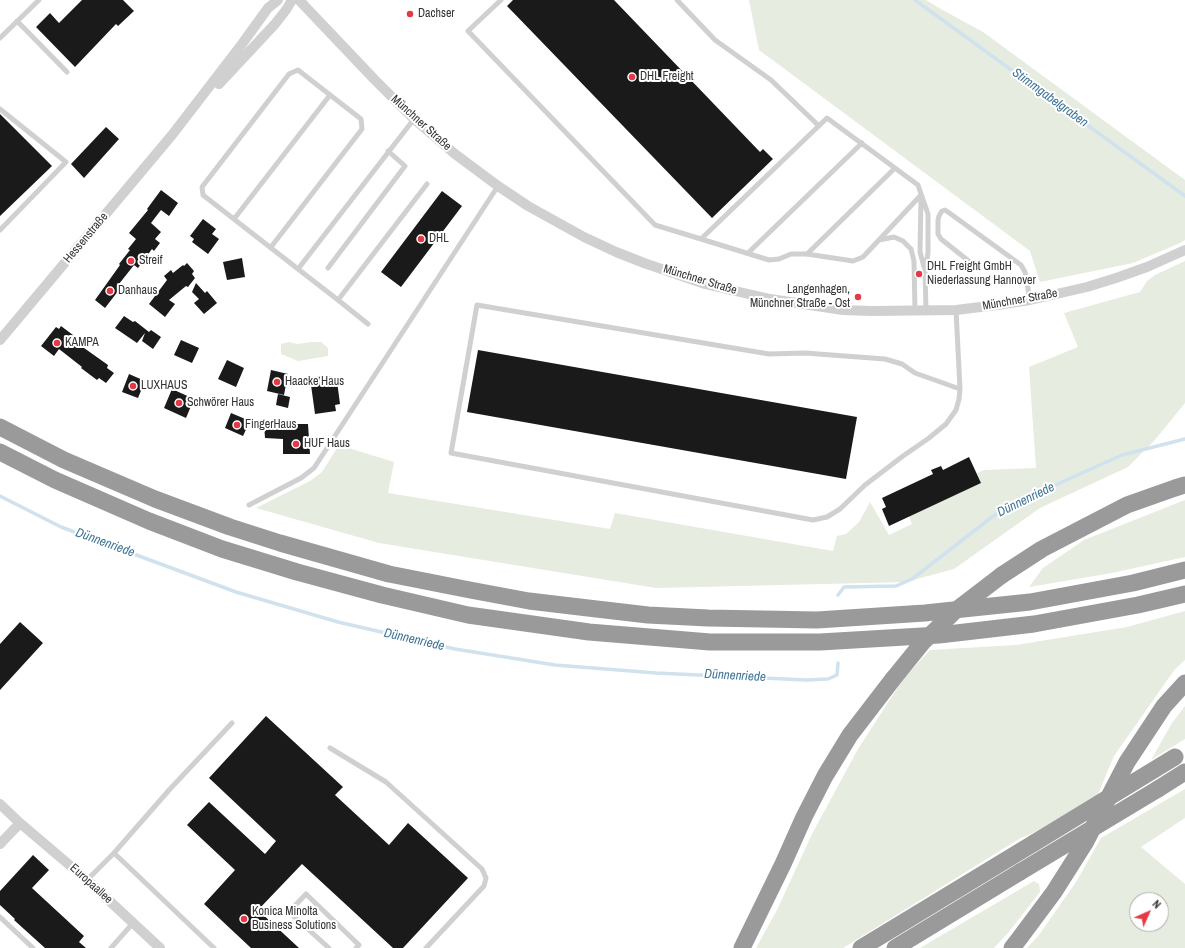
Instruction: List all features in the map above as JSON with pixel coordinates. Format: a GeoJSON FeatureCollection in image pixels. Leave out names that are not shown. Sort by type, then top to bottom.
{"type":"FeatureCollection","features":[{"type":"Feature","properties":{"kind":"highway"},"geometry":{"type":"LineString","coordinates":[[0,427],[64,460],[155,499],[280,544],[389,574],[514,598],[588,608],[648,615],[817,620],[910,614],[1030,602],[1134,583],[1185,570]]}},
{"type":"Feature","properties":{"kind":"highway"},"geometry":{"type":"LineString","coordinates":[[0,452],[55,480],[149,521],[222,549],[297,572],[382,595],[468,615],[589,632],[710,642],[820,642],[939,635],[1034,624],[1138,605],[1185,594]]}},
{"type":"Feature","properties":{"kind":"highway"},"geometry":{"type":"LineString","coordinates":[[742,948],[825,776],[850,735],[893,678],[923,642],[955,611],[1002,575],[1042,549],[1127,505],[1185,485]]}},
{"type":"Feature","properties":{"kind":"highway"},"geometry":{"type":"LineString","coordinates":[[1012,948],[1054,892],[1085,843],[1127,762],[1164,706],[1185,683]]}},
{"type":"Feature","properties":{"kind":"highway"},"geometry":{"type":"LineString","coordinates":[[861,948],[1180,754]]}},
{"type":"Feature","properties":{"kind":"highway"},"geometry":{"type":"LineString","coordinates":[[895,948],[1185,772]]}},
{"type":"Feature","properties":{"kind":"highway"},"geometry":{"type":"LineString","coordinates":[[733,948],[762,909]]}},
{"type":"Feature","properties":{"kind":"street","name":"Hessenstraße"},"geometry":{"type":"LineString","coordinates":[[0,340],[172,135],[268,8],[276,0],[278,0]]}},
{"type":"Feature","properties":{"kind":"street","name":"Hessenstraße"},"geometry":{"type":"LineString","coordinates":[[172,135],[275,24],[292,0]]}},
{"type":"Feature","properties":{"kind":"street","name":"Münchner Straße"},"geometry":{"type":"LineString","coordinates":[[299,0],[383,89],[414,119],[455,154],[498,186],[539,213],[584,237],[644,263],[705,284],[770,299],[843,310],[956,310],[1030,300],[1086,287],[1147,267],[1185,250]]}},
{"type":"Feature","properties":{"kind":"street","name":"Europaallee"},"geometry":{"type":"LineString","coordinates":[[0,804],[87,880],[160,948]]}},
{"type":"Feature","properties":{"kind":"street"},"geometry":{"type":"LineString","coordinates":[[0,844],[20,823]]}},
{"type":"Feature","properties":{"kind":"lane"},"geometry":{"type":"LineString","coordinates":[[0,38],[39,0]]}},
{"type":"Feature","properties":{"kind":"lane"},"geometry":{"type":"LineString","coordinates":[[500,0],[468,31],[655,225],[769,260],[791,254],[808,254],[853,261],[863,257],[921,195]]}},
{"type":"Feature","properties":{"kind":"lane"},"geometry":{"type":"LineString","coordinates":[[677,0],[715,40],[771,80],[819,126]]}},
{"type":"Feature","properties":{"kind":"lane"},"geometry":{"type":"LineString","coordinates":[[17,21],[68,72]]}},
{"type":"Feature","properties":{"kind":"lane"},"geometry":{"type":"LineString","coordinates":[[271,247],[362,129],[361,119],[298,70],[289,74],[202,187],[203,195],[368,324]]}},
{"type":"Feature","properties":{"kind":"lane"},"geometry":{"type":"LineString","coordinates":[[234,219],[330,95]]}},
{"type":"Feature","properties":{"kind":"lane"},"geometry":{"type":"LineString","coordinates":[[0,109],[66,162],[0,230]]}},
{"type":"Feature","properties":{"kind":"lane"},"geometry":{"type":"LineString","coordinates":[[701,239],[827,118],[918,185],[921,195],[920,252],[925,270],[926,310]]}},
{"type":"Feature","properties":{"kind":"lane"},"geometry":{"type":"LineString","coordinates":[[298,269],[414,119]]}},
{"type":"Feature","properties":{"kind":"lane"},"geometry":{"type":"LineString","coordinates":[[748,253],[862,143]]}},
{"type":"Feature","properties":{"kind":"lane"},"geometry":{"type":"LineString","coordinates":[[328,268],[406,166],[388,151]]}},
{"type":"Feature","properties":{"kind":"lane"},"geometry":{"type":"LineString","coordinates":[[808,254],[896,168]]}},
{"type":"Feature","properties":{"kind":"lane"},"geometry":{"type":"LineString","coordinates":[[338,300],[427,184]]}},
{"type":"Feature","properties":{"kind":"lane"},"geometry":{"type":"LineString","coordinates":[[248,505],[301,478],[314,468],[498,186]]}},
{"type":"Feature","properties":{"kind":"lane"},"geometry":{"type":"LineString","coordinates":[[970,262],[941,239],[938,234],[938,220],[942,211],[945,210],[948,212],[1021,265],[1025,272],[1030,300]]}},
{"type":"Feature","properties":{"kind":"lane"},"geometry":{"type":"LineString","coordinates":[[878,241],[894,237],[903,241],[911,249],[914,261],[915,311]]}},
{"type":"Feature","properties":{"kind":"lane"},"geometry":{"type":"LineString","coordinates":[[956,310],[960,389],[956,410],[946,424],[871,480],[840,508],[827,517],[813,520],[450,453],[477,305],[769,354],[805,353],[884,359],[902,364],[915,373],[960,389]]}},
{"type":"Feature","properties":{"kind":"lane"},"geometry":{"type":"LineString","coordinates":[[87,880],[114,853],[170,789],[232,723]]}},
{"type":"Feature","properties":{"kind":"lane"},"geometry":{"type":"LineString","coordinates":[[330,748],[386,782],[482,869],[486,878],[484,886],[426,948]]}},
{"type":"Feature","properties":{"kind":"lane"},"geometry":{"type":"LineString","coordinates":[[114,853],[214,948]]}},
{"type":"Feature","properties":{"kind":"lane"},"geometry":{"type":"LineString","coordinates":[[329,948],[289,912],[306,894],[359,945],[356,948]]}},
{"type":"Feature","properties":{"kind":"lane"},"geometry":{"type":"LineString","coordinates":[[0,918],[33,948]]}},
{"type":"Feature","properties":{"kind":"lane"},"geometry":{"type":"LineString","coordinates":[[111,948],[133,923]]}},
{"type":"Feature","properties":{"kind":"shaded area"},"geometry":{"type":"Polygon","coordinates":[[[749,0],[926,0],[983,32],[1185,180],[1185,240],[1133,263],[1040,282],[1030,251],[759,50],[749,0]]]}},
{"type":"Feature","properties":{"kind":"shaded area"},"geometry":{"type":"Polygon","coordinates":[[[1185,261],[1185,403],[1154,441],[1128,467],[1040,508],[954,569],[906,582],[656,588],[379,543],[256,508],[310,481],[322,472],[339,445],[394,462],[388,493],[610,529],[615,513],[833,551],[837,536],[846,534],[859,522],[870,502],[889,535],[912,524],[909,516],[981,483],[977,473],[984,470],[1036,468],[1029,367],[1078,347],[1064,313],[1140,292],[1147,281],[1155,275],[1185,261]]]}},
{"type":"Feature","properties":{"kind":"shaded area"},"geometry":{"type":"Polygon","coordinates":[[[289,342],[297,344],[321,342],[328,348],[328,356],[298,361],[281,354],[281,344],[289,342]]]}},
{"type":"Feature","properties":{"kind":"shaded area"},"geometry":{"type":"Polygon","coordinates":[[[1185,500],[1185,557],[1112,573],[1029,587],[1043,568],[1084,540],[1185,500]]]}},
{"type":"Feature","properties":{"kind":"shaded area"},"geometry":{"type":"Polygon","coordinates":[[[1185,611],[1185,660],[1175,669],[1114,756],[1098,794],[1039,830],[1019,839],[843,948],[756,948],[777,910],[812,834],[858,749],[904,678],[930,650],[1016,645],[1127,627],[1185,611]]]}},
{"type":"Feature","properties":{"kind":"shaded area"},"geometry":{"type":"Polygon","coordinates":[[[1185,706],[1185,739],[1151,760],[1172,723],[1185,706]]]}},
{"type":"Feature","properties":{"kind":"shaded area"},"geometry":{"type":"Polygon","coordinates":[[[1185,789],[1185,818],[1141,847],[1185,884],[1185,948],[1027,948],[1039,935],[1076,882],[1101,838],[1185,789]]]}},
{"type":"Feature","properties":{"kind":"shaded area"},"geometry":{"type":"Polygon","coordinates":[[[1034,881],[1039,884],[1040,892],[1008,933],[994,948],[920,948],[1034,881]]]}},
{"type":"Feature","properties":{"kind":"building"},"geometry":{"type":"Polygon","coordinates":[[[82,0],[123,0],[134,11],[118,26],[116,24],[75,67],[36,27],[50,13],[59,23],[82,0]]]}},
{"type":"Feature","properties":{"kind":"building","name":"DHL Freight"},"geometry":{"type":"Polygon","coordinates":[[[513,0],[614,0],[760,152],[763,149],[773,159],[712,218],[507,6],[513,0]]]}},
{"type":"Feature","properties":{"kind":"building"},"geometry":{"type":"Polygon","coordinates":[[[0,114],[52,166],[0,216],[0,114]]]}},
{"type":"Feature","properties":{"kind":"building"},"geometry":{"type":"Polygon","coordinates":[[[106,127],[119,139],[84,178],[71,164],[106,127]]]}},
{"type":"Feature","properties":{"kind":"building"},"geometry":{"type":"Polygon","coordinates":[[[161,190],[178,203],[169,216],[161,210],[151,223],[161,232],[155,239],[160,243],[154,251],[152,249],[138,268],[134,265],[119,284],[122,286],[105,308],[95,300],[120,265],[119,264],[130,250],[128,249],[136,239],[129,233],[148,210],[147,209],[161,190]]]}},
{"type":"Feature","properties":{"kind":"building","name":"DHL"},"geometry":{"type":"Polygon","coordinates":[[[442,191],[462,206],[401,287],[381,272],[442,191]]]}},
{"type":"Feature","properties":{"kind":"building"},"geometry":{"type":"Polygon","coordinates":[[[203,219],[216,229],[212,234],[219,239],[208,254],[192,242],[194,239],[190,236],[203,219]]]}},
{"type":"Feature","properties":{"kind":"building"},"geometry":{"type":"Polygon","coordinates":[[[242,258],[245,277],[227,280],[223,262],[242,258]]]}},
{"type":"Feature","properties":{"kind":"building"},"geometry":{"type":"Polygon","coordinates":[[[187,263],[194,271],[192,274],[195,278],[188,287],[186,286],[169,300],[175,304],[165,317],[149,304],[167,280],[164,276],[171,270],[173,273],[187,263]]]}},
{"type":"Feature","properties":{"kind":"building"},"geometry":{"type":"Polygon","coordinates":[[[196,283],[205,293],[207,291],[217,303],[204,314],[194,303],[199,299],[192,292],[196,283]]]}},
{"type":"Feature","properties":{"kind":"building"},"geometry":{"type":"Polygon","coordinates":[[[124,316],[133,322],[135,321],[149,332],[151,330],[161,337],[153,349],[142,341],[145,333],[137,343],[115,328],[124,316]]]}},
{"type":"Feature","properties":{"kind":"building"},"geometry":{"type":"Polygon","coordinates":[[[61,326],[73,335],[70,338],[108,365],[107,368],[114,373],[106,383],[99,378],[97,380],[59,349],[54,356],[41,346],[56,327],[59,329],[61,326]]]}},
{"type":"Feature","properties":{"kind":"building"},"geometry":{"type":"Polygon","coordinates":[[[181,340],[199,348],[192,363],[174,355],[181,340]]]}},
{"type":"Feature","properties":{"kind":"building"},"geometry":{"type":"Polygon","coordinates":[[[478,350],[857,417],[846,479],[467,412],[478,350]]]}},
{"type":"Feature","properties":{"kind":"building"},"geometry":{"type":"Polygon","coordinates":[[[227,360],[244,368],[236,387],[218,379],[227,360]]]}},
{"type":"Feature","properties":{"kind":"building","name":"Haacke Haus"},"geometry":{"type":"Polygon","coordinates":[[[271,370],[288,374],[284,395],[267,391],[271,370]]]}},
{"type":"Feature","properties":{"kind":"building","name":"LUXHAUS"},"geometry":{"type":"Polygon","coordinates":[[[129,374],[145,381],[138,398],[122,392],[129,374]]]}},
{"type":"Feature","properties":{"kind":"building"},"geometry":{"type":"Polygon","coordinates":[[[332,376],[333,382],[337,381],[340,404],[335,405],[336,411],[315,414],[311,385],[317,384],[316,377],[332,376]]]}},
{"type":"Feature","properties":{"kind":"building","name":"Schwörer Haus"},"geometry":{"type":"Polygon","coordinates":[[[172,389],[194,399],[186,418],[164,408],[172,389]]]}},
{"type":"Feature","properties":{"kind":"building"},"geometry":{"type":"Polygon","coordinates":[[[278,394],[290,397],[288,408],[276,405],[278,394]]]}},
{"type":"Feature","properties":{"kind":"building","name":"FingerHaus"},"geometry":{"type":"Polygon","coordinates":[[[231,413],[250,421],[243,436],[225,428],[231,413]]]}},
{"type":"Feature","properties":{"kind":"building","name":"HUF Haus"},"geometry":{"type":"Polygon","coordinates":[[[264,424],[308,424],[310,454],[283,454],[283,439],[265,438],[264,424]]]}},
{"type":"Feature","properties":{"kind":"building"},"geometry":{"type":"Polygon","coordinates":[[[969,457],[981,483],[889,526],[882,509],[886,507],[882,498],[933,474],[931,470],[941,466],[943,470],[969,457]]]}},
{"type":"Feature","properties":{"kind":"building"},"geometry":{"type":"Polygon","coordinates":[[[20,622],[43,643],[0,690],[0,644],[20,622]]]}},
{"type":"Feature","properties":{"kind":"building"},"geometry":{"type":"Polygon","coordinates":[[[266,716],[343,787],[335,795],[389,845],[408,823],[468,878],[403,948],[393,948],[302,864],[258,910],[299,948],[251,948],[204,904],[235,870],[187,825],[209,802],[265,854],[276,841],[209,778],[266,716]]]}},
{"type":"Feature","properties":{"kind":"building"},"geometry":{"type":"Polygon","coordinates":[[[33,855],[49,870],[32,888],[84,936],[79,942],[86,948],[45,948],[0,905],[0,891],[33,855]]]}},
{"type":"Feature","properties":{"kind":"waterway","name":"Stimmgabelgraben"},"geometry":{"type":"LineString","coordinates":[[915,0],[1185,196]]}},
{"type":"Feature","properties":{"kind":"waterway","name":"Dünnenriede"},"geometry":{"type":"LineString","coordinates":[[838,595],[844,587],[896,586],[912,579],[996,514],[1122,455],[1185,439]]}},
{"type":"Feature","properties":{"kind":"waterway","name":"Dünnenriede"},"geometry":{"type":"LineString","coordinates":[[0,496],[61,527],[236,592],[338,622],[455,649],[555,665],[656,673],[806,680],[828,679],[837,675],[838,663]]}},
{"type":"Feature","properties":{"kind":"place","name":"Dachser"},"geometry":{"type":"Point","coordinates":[410,14]}},
{"type":"Feature","properties":{"kind":"place","name":"DHL Freight"},"geometry":{"type":"Point","coordinates":[632,77]}},
{"type":"Feature","properties":{"kind":"place","name":"DHL"},"geometry":{"type":"Point","coordinates":[421,239]}},
{"type":"Feature","properties":{"kind":"place","name":"Streif"},"geometry":{"type":"Point","coordinates":[131,261]}},
{"type":"Feature","properties":{"kind":"place","name":"DHL Freight GmbH Niederlassung Hannover"},"geometry":{"type":"Point","coordinates":[919,274]}},
{"type":"Feature","properties":{"kind":"place","name":"Danhaus"},"geometry":{"type":"Point","coordinates":[110,291]}},
{"type":"Feature","properties":{"kind":"place","name":"Langenhagen, Münchner Straße - Ost"},"geometry":{"type":"Point","coordinates":[858,297]}},
{"type":"Feature","properties":{"kind":"place","name":"KAMPA"},"geometry":{"type":"Point","coordinates":[57,343]}},
{"type":"Feature","properties":{"kind":"place","name":"Haacke Haus"},"geometry":{"type":"Point","coordinates":[277,382]}},
{"type":"Feature","properties":{"kind":"place","name":"LUXHAUS"},"geometry":{"type":"Point","coordinates":[133,386]}},
{"type":"Feature","properties":{"kind":"place","name":"Schwörer Haus"},"geometry":{"type":"Point","coordinates":[179,403]}},
{"type":"Feature","properties":{"kind":"place","name":"FingerHaus"},"geometry":{"type":"Point","coordinates":[237,425]}},
{"type":"Feature","properties":{"kind":"place","name":"HUF Haus"},"geometry":{"type":"Point","coordinates":[296,444]}},
{"type":"Feature","properties":{"kind":"place","name":"Konica Minolta Business Solutions"},"geometry":{"type":"Point","coordinates":[244,919]}}]}
